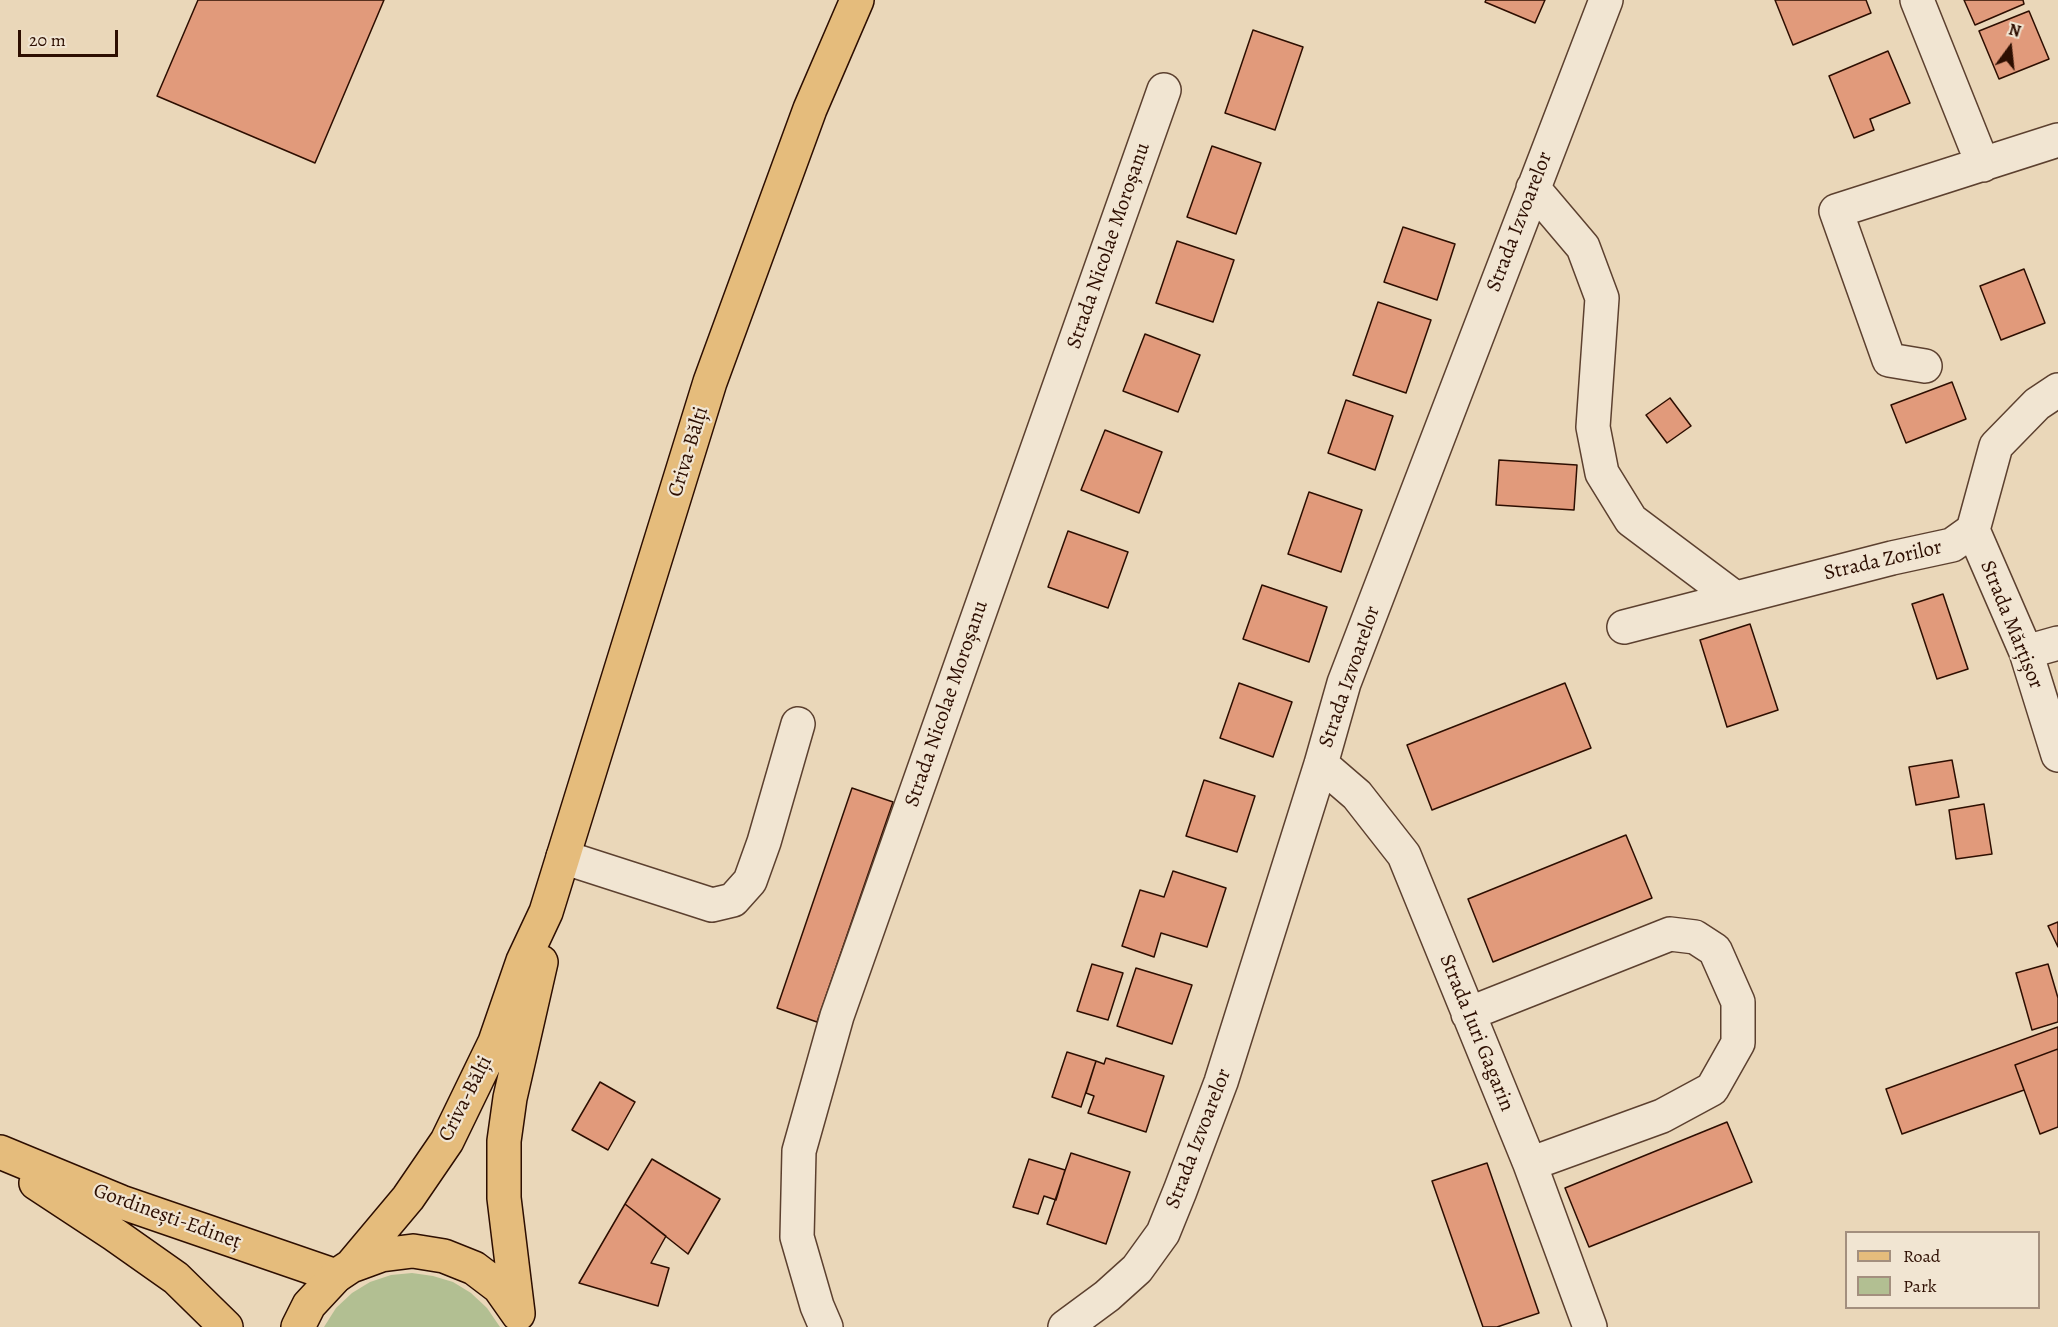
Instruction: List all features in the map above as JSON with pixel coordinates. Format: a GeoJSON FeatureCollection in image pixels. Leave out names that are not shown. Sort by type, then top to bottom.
{"type":"FeatureCollection","features":[{"type":"Feature","properties":{"kind":"main road","name":"Criva-Bălți"},"geometry":{"type":"LineString","coordinates":[[298,1327],[309,1305],[344,1271],[408,1197],[447,1141],[495,1042],[523,961],[546,912],[564,857],[710,382],[810,109],[857,0]]}},
{"type":"Feature","properties":{"kind":"main road","name":"Criva-Bălți"},"geometry":{"type":"LineString","coordinates":[[524,1322],[504,1198],[504,1141],[510,1098],[541,970],[546,912]]}},
{"type":"Feature","properties":{"kind":"main road","name":"Gordinești-Edineț"},"geometry":{"type":"LineString","coordinates":[[0,1152],[122,1202],[344,1271]]}},
{"type":"Feature","properties":{"kind":"main road","name":"Gordinești-Edineț"},"geometry":{"type":"LineString","coordinates":[[0,1163],[106,1229],[176,1278],[226,1327]]}},
{"type":"Feature","properties":{"kind":"main road"},"geometry":{"type":"LineString","coordinates":[[344,1271],[381,1255],[413,1251],[444,1256],[474,1268],[499,1287],[524,1322]]}},
{"type":"Feature","properties":{"kind":"street","name":"Strada Izvoarelor"},"geometry":{"type":"LineString","coordinates":[[1065,1327],[1107,1296],[1137,1269],[1163,1233],[1221,1082],[1321,764],[1344,683],[1606,0]]}},
{"type":"Feature","properties":{"kind":"street"},"geometry":{"type":"LineString","coordinates":[[1917,0],[1983,165]]}},
{"type":"Feature","properties":{"kind":"street","name":"Strada Nicolae Moroșanu"},"geometry":{"type":"LineString","coordinates":[[826,1327],[817,1306],[797,1237],[799,1151],[837,1016],[1164,90]]}},
{"type":"Feature","properties":{"kind":"street"},"geometry":{"type":"LineString","coordinates":[[1925,366],[1889,360],[1836,212],[2058,140]]}},
{"type":"Feature","properties":{"kind":"street"},"geometry":{"type":"LineString","coordinates":[[1533,188],[1583,247],[1602,298],[1593,427],[1602,473],[1631,520],[1735,598]]}},
{"type":"Feature","properties":{"kind":"street"},"geometry":{"type":"LineString","coordinates":[[1973,530],[1995,446],[2037,404],[2058,390]]}},
{"type":"Feature","properties":{"kind":"street","name":"Strada Zorilor"},"geometry":{"type":"LineString","coordinates":[[1624,627],[1952,545],[1973,530]]}},
{"type":"Feature","properties":{"kind":"street","name":"Strada Mărțișor"},"geometry":{"type":"LineString","coordinates":[[1973,530],[2026,652],[2058,755]]}},
{"type":"Feature","properties":{"kind":"street"},"geometry":{"type":"LineString","coordinates":[[2026,652],[2058,643]]}},
{"type":"Feature","properties":{"kind":"street"},"geometry":{"type":"LineString","coordinates":[[564,857],[712,905],[733,900],[750,881],[764,842],[798,724]]}},
{"type":"Feature","properties":{"kind":"street","name":"Strada Iuri Gagarin"},"geometry":{"type":"LineString","coordinates":[[1321,764],[1357,795],[1404,855],[1530,1164],[1590,1327]]}},
{"type":"Feature","properties":{"kind":"street"},"geometry":{"type":"LineString","coordinates":[[1468,1014],[1670,934],[1695,937],[1715,950],[1737,1002],[1738,1043],[1712,1089],[1662,1116],[1530,1164]]}},
{"type":"Feature","properties":{"kind":"green space"},"geometry":{"type":"Polygon","coordinates":[[[412,1273],[453,1282],[471,1293],[487,1308],[500,1327],[324,1327],[336,1308],[352,1293],[370,1282],[391,1275],[412,1273]]]}},
{"type":"Feature","properties":{"kind":"building"},"geometry":{"type":"Polygon","coordinates":[[[198,0],[384,0],[315,163],[157,96],[198,0]]]}},
{"type":"Feature","properties":{"kind":"building"},"geometry":{"type":"Polygon","coordinates":[[[1486,0],[1545,0],[1535,23],[1485,2],[1486,0]]]}},
{"type":"Feature","properties":{"kind":"building"},"geometry":{"type":"Polygon","coordinates":[[[1775,0],[1866,0],[1871,13],[1793,45],[1775,0]]]}},
{"type":"Feature","properties":{"kind":"building"},"geometry":{"type":"Polygon","coordinates":[[[1964,0],[2023,0],[2024,4],[1975,25],[1964,0]]]}},
{"type":"Feature","properties":{"kind":"building"},"geometry":{"type":"Polygon","coordinates":[[[2029,11],[2049,59],[1999,79],[1979,31],[2029,11]]]}},
{"type":"Feature","properties":{"kind":"building"},"geometry":{"type":"Polygon","coordinates":[[[1253,30],[1303,47],[1275,130],[1225,113],[1253,30]]]}},
{"type":"Feature","properties":{"kind":"building"},"geometry":{"type":"Polygon","coordinates":[[[1888,51],[1910,103],[1870,119],[1874,130],[1854,138],[1829,76],[1888,51]]]}},
{"type":"Feature","properties":{"kind":"building"},"geometry":{"type":"Polygon","coordinates":[[[1212,146],[1261,163],[1236,234],[1187,217],[1212,146]]]}},
{"type":"Feature","properties":{"kind":"building"},"geometry":{"type":"Polygon","coordinates":[[[1403,227],[1455,244],[1437,300],[1384,282],[1403,227]]]}},
{"type":"Feature","properties":{"kind":"building"},"geometry":{"type":"Polygon","coordinates":[[[1177,241],[1234,260],[1213,322],[1156,303],[1177,241]]]}},
{"type":"Feature","properties":{"kind":"building"},"geometry":{"type":"Polygon","coordinates":[[[2024,269],[2045,323],[2001,340],[1980,286],[2024,269]]]}},
{"type":"Feature","properties":{"kind":"building"},"geometry":{"type":"Polygon","coordinates":[[[1378,302],[1431,320],[1406,393],[1353,375],[1378,302]]]}},
{"type":"Feature","properties":{"kind":"building"},"geometry":{"type":"Polygon","coordinates":[[[1145,334],[1200,355],[1178,412],[1123,391],[1145,334]]]}},
{"type":"Feature","properties":{"kind":"building"},"geometry":{"type":"Polygon","coordinates":[[[1952,382],[1966,419],[1906,443],[1891,405],[1952,382]]]}},
{"type":"Feature","properties":{"kind":"building"},"geometry":{"type":"Polygon","coordinates":[[[1670,398],[1691,426],[1667,443],[1646,415],[1670,398]]]}},
{"type":"Feature","properties":{"kind":"building"},"geometry":{"type":"Polygon","coordinates":[[[1346,400],[1393,416],[1375,470],[1328,453],[1346,400]]]}},
{"type":"Feature","properties":{"kind":"building"},"geometry":{"type":"Polygon","coordinates":[[[1105,430],[1162,452],[1139,513],[1081,490],[1105,430]]]}},
{"type":"Feature","properties":{"kind":"building"},"geometry":{"type":"Polygon","coordinates":[[[1499,460],[1577,465],[1574,510],[1496,505],[1499,460]]]}},
{"type":"Feature","properties":{"kind":"building"},"geometry":{"type":"Polygon","coordinates":[[[1309,492],[1362,510],[1341,572],[1288,554],[1309,492]]]}},
{"type":"Feature","properties":{"kind":"building"},"geometry":{"type":"Polygon","coordinates":[[[1068,531],[1128,552],[1108,608],[1048,587],[1068,531]]]}},
{"type":"Feature","properties":{"kind":"building"},"geometry":{"type":"Polygon","coordinates":[[[1262,585],[1327,607],[1309,662],[1243,639],[1262,585]]]}},
{"type":"Feature","properties":{"kind":"building"},"geometry":{"type":"Polygon","coordinates":[[[1943,594],[1968,669],[1937,679],[1912,604],[1943,594]]]}},
{"type":"Feature","properties":{"kind":"building"},"geometry":{"type":"Polygon","coordinates":[[[1750,624],[1778,710],[1727,727],[1700,640],[1750,624]]]}},
{"type":"Feature","properties":{"kind":"building"},"geometry":{"type":"Polygon","coordinates":[[[1239,683],[1292,702],[1273,757],[1220,738],[1239,683]]]}},
{"type":"Feature","properties":{"kind":"building"},"geometry":{"type":"Polygon","coordinates":[[[1565,683],[1591,748],[1432,810],[1407,745],[1565,683]]]}},
{"type":"Feature","properties":{"kind":"building"},"geometry":{"type":"Polygon","coordinates":[[[1952,760],[1959,797],[1916,805],[1909,767],[1952,760]]]}},
{"type":"Feature","properties":{"kind":"building"},"geometry":{"type":"Polygon","coordinates":[[[1204,780],[1255,796],[1237,852],[1186,836],[1204,780]]]}},
{"type":"Feature","properties":{"kind":"building"},"geometry":{"type":"Polygon","coordinates":[[[852,788],[893,802],[817,1022],[777,1008],[852,788]]]}},
{"type":"Feature","properties":{"kind":"building"},"geometry":{"type":"Polygon","coordinates":[[[1984,804],[1992,854],[1956,859],[1949,810],[1984,804]]]}},
{"type":"Feature","properties":{"kind":"building"},"geometry":{"type":"Polygon","coordinates":[[[1626,835],[1652,898],[1493,962],[1468,899],[1626,835]]]}},
{"type":"Feature","properties":{"kind":"building"},"geometry":{"type":"Polygon","coordinates":[[[1173,871],[1226,888],[1207,947],[1161,933],[1154,957],[1122,946],[1140,890],[1164,897],[1173,871]]]}},
{"type":"Feature","properties":{"kind":"building"},"geometry":{"type":"Polygon","coordinates":[[[2058,922],[2058,947],[2048,926],[2058,922]]]}},
{"type":"Feature","properties":{"kind":"building"},"geometry":{"type":"Polygon","coordinates":[[[1092,964],[1123,973],[1108,1020],[1077,1011],[1092,964]]]}},
{"type":"Feature","properties":{"kind":"building"},"geometry":{"type":"Polygon","coordinates":[[[2048,964],[2058,998],[2058,1022],[2032,1030],[2016,973],[2048,964]]]}},
{"type":"Feature","properties":{"kind":"building"},"geometry":{"type":"Polygon","coordinates":[[[1136,968],[1192,985],[1172,1044],[1117,1026],[1136,968]]]}},
{"type":"Feature","properties":{"kind":"building"},"geometry":{"type":"Polygon","coordinates":[[[2058,1027],[2058,1049],[2015,1065],[2024,1090],[1902,1134],[1886,1089],[2058,1027]]]}},
{"type":"Feature","properties":{"kind":"building"},"geometry":{"type":"Polygon","coordinates":[[[2058,1049],[2058,1127],[2040,1134],[2015,1065],[2058,1049]]]}},
{"type":"Feature","properties":{"kind":"building"},"geometry":{"type":"Polygon","coordinates":[[[1067,1052],[1096,1061],[1081,1107],[1052,1097],[1067,1052]]]}},
{"type":"Feature","properties":{"kind":"building"},"geometry":{"type":"Polygon","coordinates":[[[1106,1058],[1164,1076],[1146,1132],[1088,1113],[1094,1096],[1086,1093],[1096,1061],[1104,1064],[1106,1058]]]}},
{"type":"Feature","properties":{"kind":"building"},"geometry":{"type":"Polygon","coordinates":[[[600,1082],[635,1102],[608,1150],[572,1130],[600,1082]]]}},
{"type":"Feature","properties":{"kind":"building"},"geometry":{"type":"Polygon","coordinates":[[[1727,1122],[1752,1182],[1589,1247],[1565,1188],[1727,1122]]]}},
{"type":"Feature","properties":{"kind":"building"},"geometry":{"type":"Polygon","coordinates":[[[1071,1153],[1130,1172],[1106,1244],[1047,1224],[1071,1153]]]}},
{"type":"Feature","properties":{"kind":"building"},"geometry":{"type":"Polygon","coordinates":[[[652,1159],[720,1199],[688,1254],[625,1204],[652,1159]]]}},
{"type":"Feature","properties":{"kind":"building"},"geometry":{"type":"Polygon","coordinates":[[[1029,1159],[1065,1170],[1056,1200],[1044,1196],[1038,1214],[1013,1207],[1029,1159]]]}},
{"type":"Feature","properties":{"kind":"building"},"geometry":{"type":"Polygon","coordinates":[[[1487,1163],[1539,1313],[1497,1327],[1483,1327],[1432,1181],[1487,1163]]]}},
{"type":"Feature","properties":{"kind":"building"},"geometry":{"type":"Polygon","coordinates":[[[625,1204],[666,1236],[651,1263],[669,1268],[658,1306],[579,1283],[625,1204]]]}}]}
